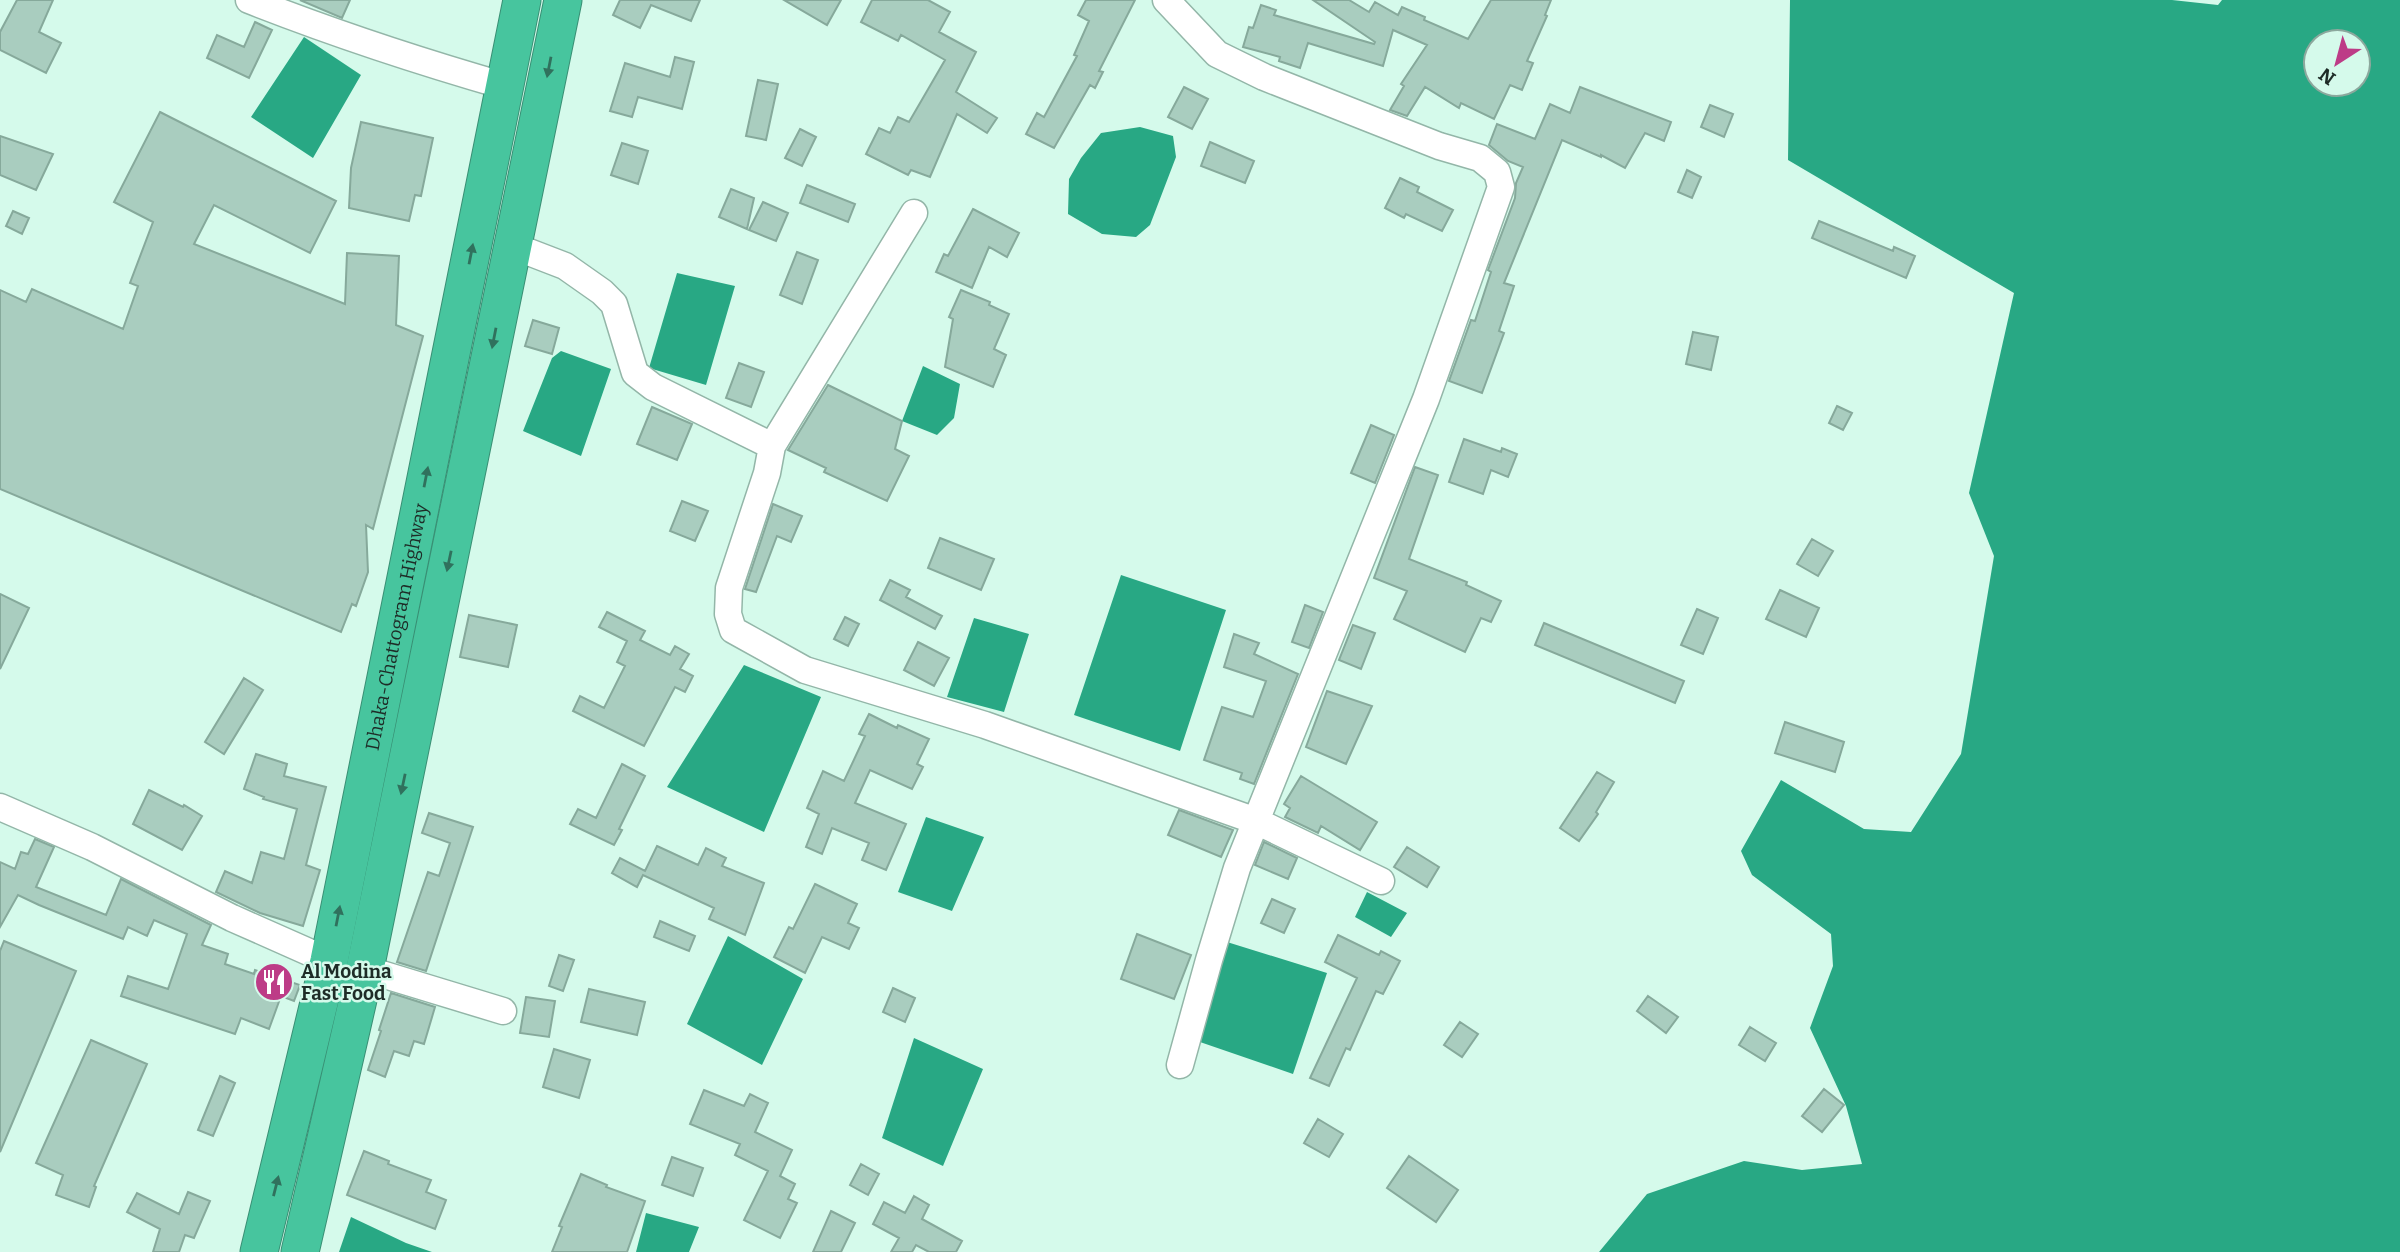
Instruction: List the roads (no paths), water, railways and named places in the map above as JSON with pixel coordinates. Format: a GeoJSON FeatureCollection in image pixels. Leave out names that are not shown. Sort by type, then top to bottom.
{"type":"FeatureCollection","features":[{"type":"Feature","properties":{"kind":"highway","name":"Dhaka-Chattogram Highway"},"geometry":{"type":"LineString","coordinates":[[259,1252],[329,961],[522,0]]}},
{"type":"Feature","properties":{"kind":"highway","name":"Dhaka-Chattogram Highway"},"geometry":{"type":"LineString","coordinates":[[300,1252],[365,969],[563,0]]}},
{"type":"Feature","properties":{"kind":"street"},"geometry":{"type":"LineString","coordinates":[[249,0],[308,23],[505,86]]}},
{"type":"Feature","properties":{"kind":"street"},"geometry":{"type":"LineString","coordinates":[[1166,0],[1217,54],[1276,82],[1439,146],[1480,158],[1497,172],[1501,187],[1426,399],[1237,868],[1180,1065]]}},
{"type":"Feature","properties":{"kind":"street"},"geometry":{"type":"LineString","coordinates":[[914,213],[772,446],[729,588],[727,614],[733,630],[805,670],[985,725],[1256,821],[1381,880]]}},
{"type":"Feature","properties":{"kind":"street"},"geometry":{"type":"LineString","coordinates":[[513,246],[565,266],[602,292],[614,304],[635,373],[653,387],[772,446]]}},
{"type":"Feature","properties":{"kind":"street"},"geometry":{"type":"LineString","coordinates":[[0,807],[92,848],[232,918],[329,961]]}},
{"type":"Feature","properties":{"kind":"street"},"geometry":{"type":"LineString","coordinates":[[365,969],[503,1011]]}},
{"type":"Feature","properties":{"kind":"place","name":"Al Modina Fast Food"},"geometry":{"type":"Point","coordinates":[274,982]}}]}
